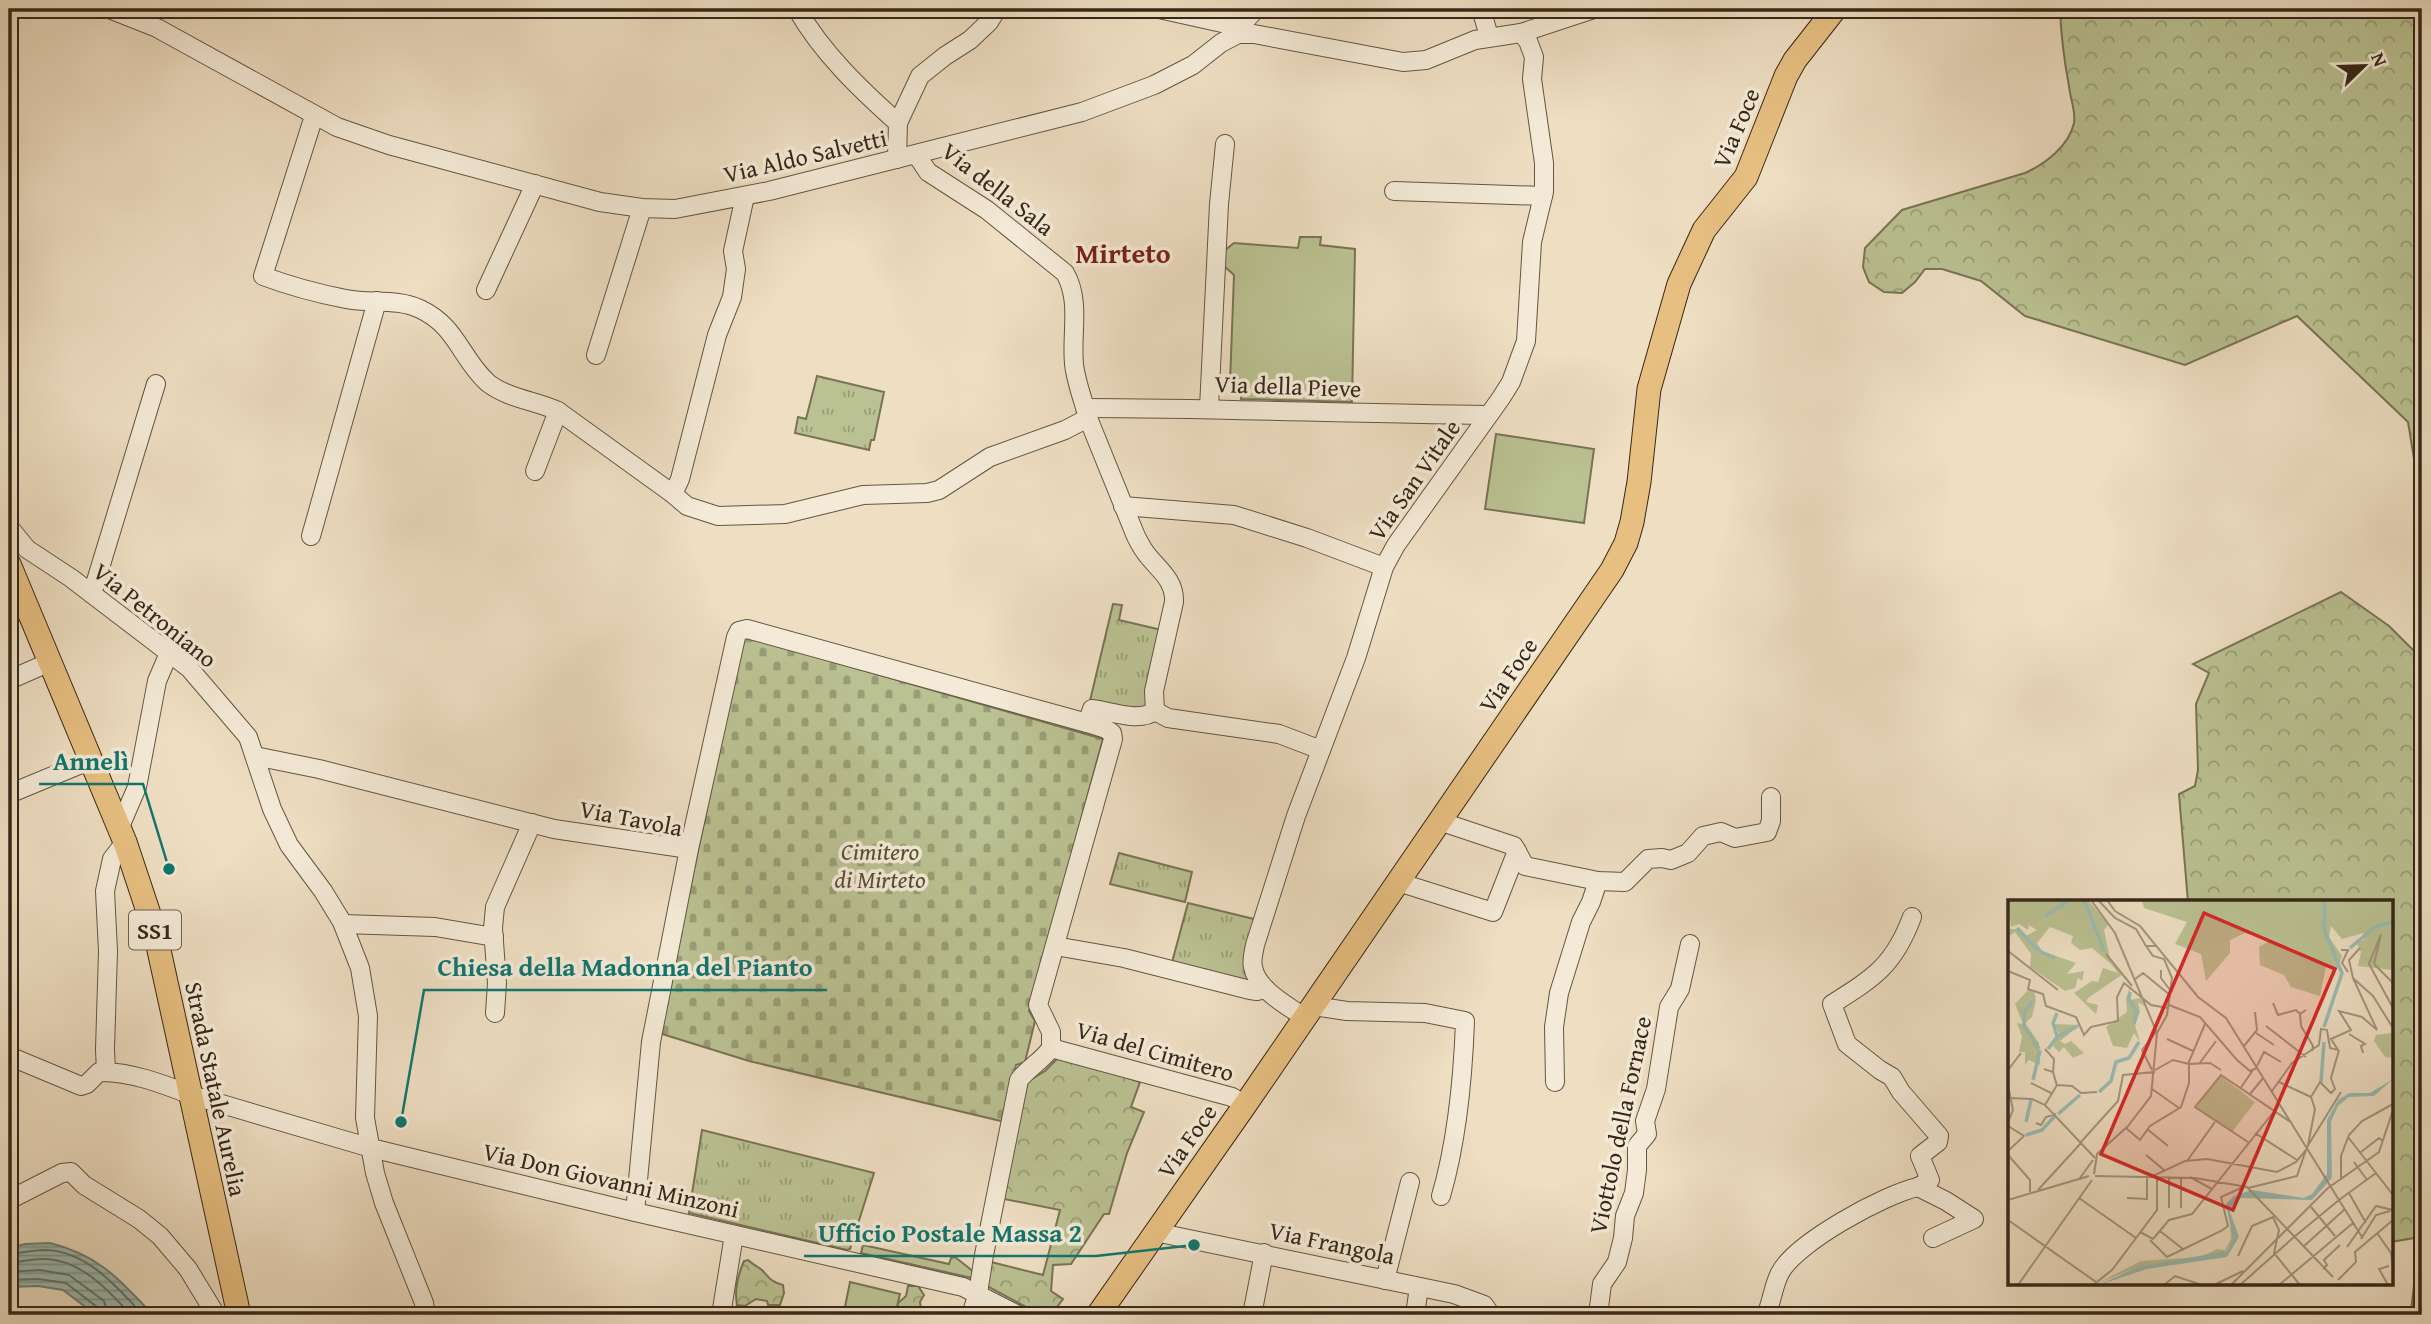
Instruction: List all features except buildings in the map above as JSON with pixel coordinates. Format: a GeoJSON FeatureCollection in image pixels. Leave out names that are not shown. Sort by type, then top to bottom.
{"type":"FeatureCollection","features":[{"type":"Feature","properties":{"kind":"main road","name":"Via Foce"},"geometry":{"type":"LineString","coordinates":[[1098,1315],[1612,570],[1626,543],[1639,482],[1648,389],[1679,284],[1703,230],[1746,177],[1786,76],[1795,60],[1835,9]]}},
{"type":"Feature","properties":{"kind":"main road","name":"Strada Statale Aurelia"},"geometry":{"type":"LineString","coordinates":[[9,564],[122,836],[155,932],[239,1315]]}},
{"type":"Feature","properties":{"kind":"street","name":"Via Aldo Salvetti"},"geometry":{"type":"LineString","coordinates":[[109,9],[172,36],[337,128],[379,142],[600,202],[675,209],[745,196],[919,154],[1114,102],[1193,65],[1239,31],[1256,9]]}},
{"type":"Feature","properties":{"kind":"street"},"geometry":{"type":"LineString","coordinates":[[797,9],[807,27],[838,63],[898,123]]}},
{"type":"Feature","properties":{"kind":"street"},"geometry":{"type":"LineString","coordinates":[[897,159],[898,123],[920,76],[970,40],[989,22],[997,9]]}},
{"type":"Feature","properties":{"kind":"street"},"geometry":{"type":"LineString","coordinates":[[1159,9],[1239,31],[1403,62],[1426,60],[1475,40],[1521,33],[1594,9]]}},
{"type":"Feature","properties":{"kind":"street"},"geometry":{"type":"LineString","coordinates":[[1481,9],[1489,36]]}},
{"type":"Feature","properties":{"kind":"street","name":"Via San Vitale"},"geometry":{"type":"LineString","coordinates":[[1309,1012],[1266,989],[1257,978],[1252,965],[1255,945],[1296,816],[1356,658],[1384,568],[1396,545],[1511,382],[1526,341],[1532,242],[1543,196],[1544,163],[1532,79],[1534,57],[1528,41],[1521,33]]}},
{"type":"Feature","properties":{"kind":"street"},"geometry":{"type":"LineString","coordinates":[[314,116],[262,276],[346,299],[403,303],[419,308],[440,320],[489,383],[502,391],[558,411],[687,506],[718,516],[785,514],[863,495],[927,493],[939,490],[998,453],[1065,430],[1087,413]]}},
{"type":"Feature","properties":{"kind":"street"},"geometry":{"type":"LineString","coordinates":[[1209,408],[1219,204],[1225,144]]}},
{"type":"Feature","properties":{"kind":"street","name":"Via della Sala"},"geometry":{"type":"LineString","coordinates":[[919,154],[928,172],[987,210],[1065,273],[1072,285],[1075,300],[1074,367],[1087,413],[1143,550],[1170,580],[1175,591],[1154,691],[1153,704],[1156,711]]}},
{"type":"Feature","properties":{"kind":"street"},"geometry":{"type":"LineString","coordinates":[[486,289],[535,184]]}},
{"type":"Feature","properties":{"kind":"street"},"geometry":{"type":"LineString","coordinates":[[1394,191],[1543,196]]}},
{"type":"Feature","properties":{"kind":"street"},"geometry":{"type":"LineString","coordinates":[[673,494],[680,479],[718,335],[732,297],[736,269],[733,251],[745,196]]}},
{"type":"Feature","properties":{"kind":"street"},"geometry":{"type":"LineString","coordinates":[[596,355],[642,208]]}},
{"type":"Feature","properties":{"kind":"street"},"geometry":{"type":"LineString","coordinates":[[311,536],[377,301]]}},
{"type":"Feature","properties":{"kind":"street"},"geometry":{"type":"LineString","coordinates":[[92,594],[156,384]]}},
{"type":"Feature","properties":{"kind":"street","name":"Via della Pieve"},"geometry":{"type":"LineString","coordinates":[[1087,413],[1209,408],[1349,414],[1488,415]]}},
{"type":"Feature","properties":{"kind":"street"},"geometry":{"type":"LineString","coordinates":[[535,471],[558,411]]}},
{"type":"Feature","properties":{"kind":"street"},"geometry":{"type":"LineString","coordinates":[[1124,506],[1234,514],[1320,542],[1384,568]]}},
{"type":"Feature","properties":{"kind":"street","name":"Via Petroniano"},"geometry":{"type":"LineString","coordinates":[[9,527],[27,549],[190,668],[248,737],[272,809],[289,845],[323,891],[343,924],[360,968],[368,1016],[365,1118],[375,1173],[384,1203],[424,1303],[426,1315]]}},
{"type":"Feature","properties":{"kind":"street"},"geometry":{"type":"LineString","coordinates":[[688,849],[739,631],[747,629],[1087,723],[1112,733],[1113,739],[1038,1005],[1051,1032],[1051,1048],[1043,1060],[1027,1070],[1019,1080],[978,1293],[971,1315]]}},
{"type":"Feature","properties":{"kind":"street"},"geometry":{"type":"LineString","coordinates":[[9,1056],[81,1086],[99,1073],[106,1072],[108,942],[105,891],[112,859],[137,787],[157,681],[169,653]]}},
{"type":"Feature","properties":{"kind":"street"},"geometry":{"type":"LineString","coordinates":[[9,680],[50,662]]}},
{"type":"Feature","properties":{"kind":"street"},"geometry":{"type":"LineString","coordinates":[[1087,723],[1092,709],[1140,716],[1156,711],[1168,718],[1279,734],[1321,750]]}},
{"type":"Feature","properties":{"kind":"street","name":"Via Tavola"},"geometry":{"type":"LineString","coordinates":[[255,756],[319,769],[554,829],[688,849],[652,1042],[635,1212]]}},
{"type":"Feature","properties":{"kind":"street"},"geometry":{"type":"LineString","coordinates":[[9,794],[91,760]]}},
{"type":"Feature","properties":{"kind":"street"},"geometry":{"type":"LineString","coordinates":[[1439,821],[1514,846],[1525,866],[1598,881],[1625,882],[1647,859],[1671,860],[1688,853],[1703,835],[1721,832],[1735,838],[1767,832],[1771,821],[1771,797]]}},
{"type":"Feature","properties":{"kind":"street"},"geometry":{"type":"LineString","coordinates":[[495,1013],[495,907],[532,823]]}},
{"type":"Feature","properties":{"kind":"street"},"geometry":{"type":"LineString","coordinates":[[1398,882],[1493,912],[1517,851]]}},
{"type":"Feature","properties":{"kind":"street"},"geometry":{"type":"LineString","coordinates":[[1555,1082],[1554,1027],[1559,993],[1581,922],[1598,881]]}},
{"type":"Feature","properties":{"kind":"street"},"geometry":{"type":"LineString","coordinates":[[1766,1315],[1780,1273],[1805,1246],[1885,1198],[1930,1180],[1920,1154],[1938,1142],[1939,1136],[1901,1092],[1892,1077],[1847,1044],[1832,1004],[1870,980],[1891,960],[1912,917]]}},
{"type":"Feature","properties":{"kind":"street"},"geometry":{"type":"LineString","coordinates":[[343,924],[435,927],[494,937]]}},
{"type":"Feature","properties":{"kind":"street","name":"Viottolo della Fornace"},"geometry":{"type":"LineString","coordinates":[[1598,1315],[1602,1284],[1617,1262],[1623,1238],[1625,1216],[1634,1193],[1637,1146],[1647,1134],[1645,1121],[1656,1089],[1669,1007],[1680,989],[1690,944]]}},
{"type":"Feature","properties":{"kind":"street"},"geometry":{"type":"LineString","coordinates":[[1055,946],[1124,958],[1250,990],[1266,989]]}},
{"type":"Feature","properties":{"kind":"street"},"geometry":{"type":"LineString","coordinates":[[1309,1012],[1424,1013],[1465,1021],[1457,1107],[1447,1175],[1441,1196]]}},
{"type":"Feature","properties":{"kind":"street","name":"Via del Cimitero"},"geometry":{"type":"LineString","coordinates":[[1051,1048],[1232,1097],[1245,1105]]}},
{"type":"Feature","properties":{"kind":"street","name":"Via Don Giovanni Minzoni"},"geometry":{"type":"LineString","coordinates":[[106,1072],[169,1086],[191,1095],[372,1148],[635,1212],[962,1286],[1018,1315]]}},
{"type":"Feature","properties":{"kind":"street"},"geometry":{"type":"LineString","coordinates":[[9,1200],[62,1173],[71,1172],[84,1185],[160,1236],[188,1269],[216,1315]]}},
{"type":"Feature","properties":{"kind":"street"},"geometry":{"type":"LineString","coordinates":[[1385,1280],[1410,1182]]}},
{"type":"Feature","properties":{"kind":"street"},"geometry":{"type":"LineString","coordinates":[[1918,1187],[1974,1219],[1933,1238]]}},
{"type":"Feature","properties":{"kind":"street","name":"Via Frangola"},"geometry":{"type":"LineString","coordinates":[[1155,1232],[1264,1253],[1474,1300],[1484,1305],[1491,1315]]}},
{"type":"Feature","properties":{"kind":"street"},"geometry":{"type":"LineString","coordinates":[[721,1315],[734,1235]]}},
{"type":"Feature","properties":{"kind":"street"},"geometry":{"type":"LineString","coordinates":[[1252,1315],[1264,1253]]}},
{"type":"Feature","properties":{"kind":"street"},"geometry":{"type":"LineString","coordinates":[[1415,1315],[1419,1287]]}},
{"type":"Feature","properties":{"kind":"green space"},"geometry":{"type":"Polygon","coordinates":[[[2060,9],[2422,9],[2422,508],[2408,422],[2297,316],[2185,365],[2025,316],[1981,281],[1942,269],[1925,269],[1902,293],[1884,292],[1869,282],[1863,267],[1865,248],[1902,210],[2025,173],[2062,147],[2074,123],[2074,114],[2064,57],[2060,9]]]}},
{"type":"Feature","properties":{"kind":"green space"},"geometry":{"type":"Polygon","coordinates":[[[1300,237],[1321,237],[1320,245],[1355,249],[1352,402],[1241,399],[1241,384],[1230,383],[1234,275],[1224,266],[1224,251],[1234,243],[1298,248],[1300,237]]]}},
{"type":"Feature","properties":{"kind":"green space"},"geometry":{"type":"Polygon","coordinates":[[[817,376],[884,392],[874,440],[871,440],[869,450],[795,433],[798,417],[806,419],[817,376]]]}},
{"type":"Feature","properties":{"kind":"green space"},"geometry":{"type":"Polygon","coordinates":[[[1496,434],[1594,449],[1584,523],[1485,509],[1496,434]]]}},
{"type":"Feature","properties":{"kind":"green space"},"geometry":{"type":"Polygon","coordinates":[[[2341,592],[2389,626],[2422,659],[2422,1315],[2415,1315],[2411,1310],[2420,1237],[2392,1242],[2392,900],[2188,900],[2179,794],[2195,786],[2198,770],[2196,704],[2209,673],[2193,664],[2341,592]]]}},
{"type":"Feature","properties":{"kind":"green space"},"geometry":{"type":"Polygon","coordinates":[[[1113,604],[1122,605],[1119,620],[1166,631],[1146,708],[1089,705],[1113,604]]]}},
{"type":"Feature","properties":{"kind":"green space","name":"Cimitero di Mirteto"},"geometry":{"type":"Polygon","coordinates":[[[744,636],[1103,739],[1029,1011],[1035,1021],[1025,1062],[1016,1065],[1005,1122],[749,1061],[659,1033],[744,636]]]}},
{"type":"Feature","properties":{"kind":"green space"},"geometry":{"type":"Polygon","coordinates":[[[1119,853],[1192,872],[1185,902],[1110,884],[1119,853]]]}},
{"type":"Feature","properties":{"kind":"green space"},"geometry":{"type":"Polygon","coordinates":[[[1188,903],[1258,920],[1246,961],[1249,985],[1171,966],[1188,903]]]}},
{"type":"Feature","properties":{"kind":"green space"},"geometry":{"type":"Polygon","coordinates":[[[1061,1055],[1140,1082],[1131,1107],[1144,1112],[1127,1153],[1109,1214],[1104,1214],[1071,1264],[1053,1265],[1051,1291],[1063,1299],[1051,1315],[1041,1315],[983,1284],[987,1261],[1043,1275],[1060,1210],[999,1198],[1022,1085],[1045,1071],[1061,1055]]]}},
{"type":"Feature","properties":{"kind":"green space"},"geometry":{"type":"Polygon","coordinates":[[[702,1130],[874,1173],[850,1249],[689,1213],[702,1130]]]}},
{"type":"Feature","properties":{"kind":"green space"},"geometry":{"type":"Polygon","coordinates":[[[863,1245],[949,1264],[951,1258],[955,1257],[974,1272],[972,1278],[861,1253],[863,1245]]]}},
{"type":"Feature","properties":{"kind":"green space"},"geometry":{"type":"Polygon","coordinates":[[[748,1260],[776,1283],[783,1285],[784,1293],[780,1305],[768,1305],[767,1301],[756,1299],[745,1306],[737,1305],[738,1277],[744,1261],[748,1260]]]}},
{"type":"Feature","properties":{"kind":"green space"},"geometry":{"type":"Polygon","coordinates":[[[850,1282],[900,1294],[895,1315],[845,1307],[850,1282]]]}},
{"type":"Feature","properties":{"kind":"green space"},"geometry":{"type":"Polygon","coordinates":[[[908,1286],[918,1286],[924,1295],[920,1302],[922,1315],[901,1315],[897,1304],[906,1296],[908,1286]]]}},
{"type":"Feature","properties":{"kind":"water"},"geometry":{"type":"Polygon","coordinates":[[[50,1243],[82,1254],[108,1270],[153,1315],[96,1315],[63,1290],[38,1286],[9,1287],[9,1248],[50,1243]]]}},
{"type":"Feature","properties":{"kind":"place","name":"Annelì"},"geometry":{"type":"Point","coordinates":[169,869]}},
{"type":"Feature","properties":{"kind":"place","name":"Chiesa della Madonna del Pianto"},"geometry":{"type":"Point","coordinates":[401,1122]}},
{"type":"Feature","properties":{"kind":"place","name":"Ufficio Postale Massa 2"},"geometry":{"type":"Point","coordinates":[1194,1245]}},
{"type":"Feature","properties":{"kind":"district","name":"Mirteto"},"geometry":{"type":"Point","coordinates":[1123,252]}}]}
